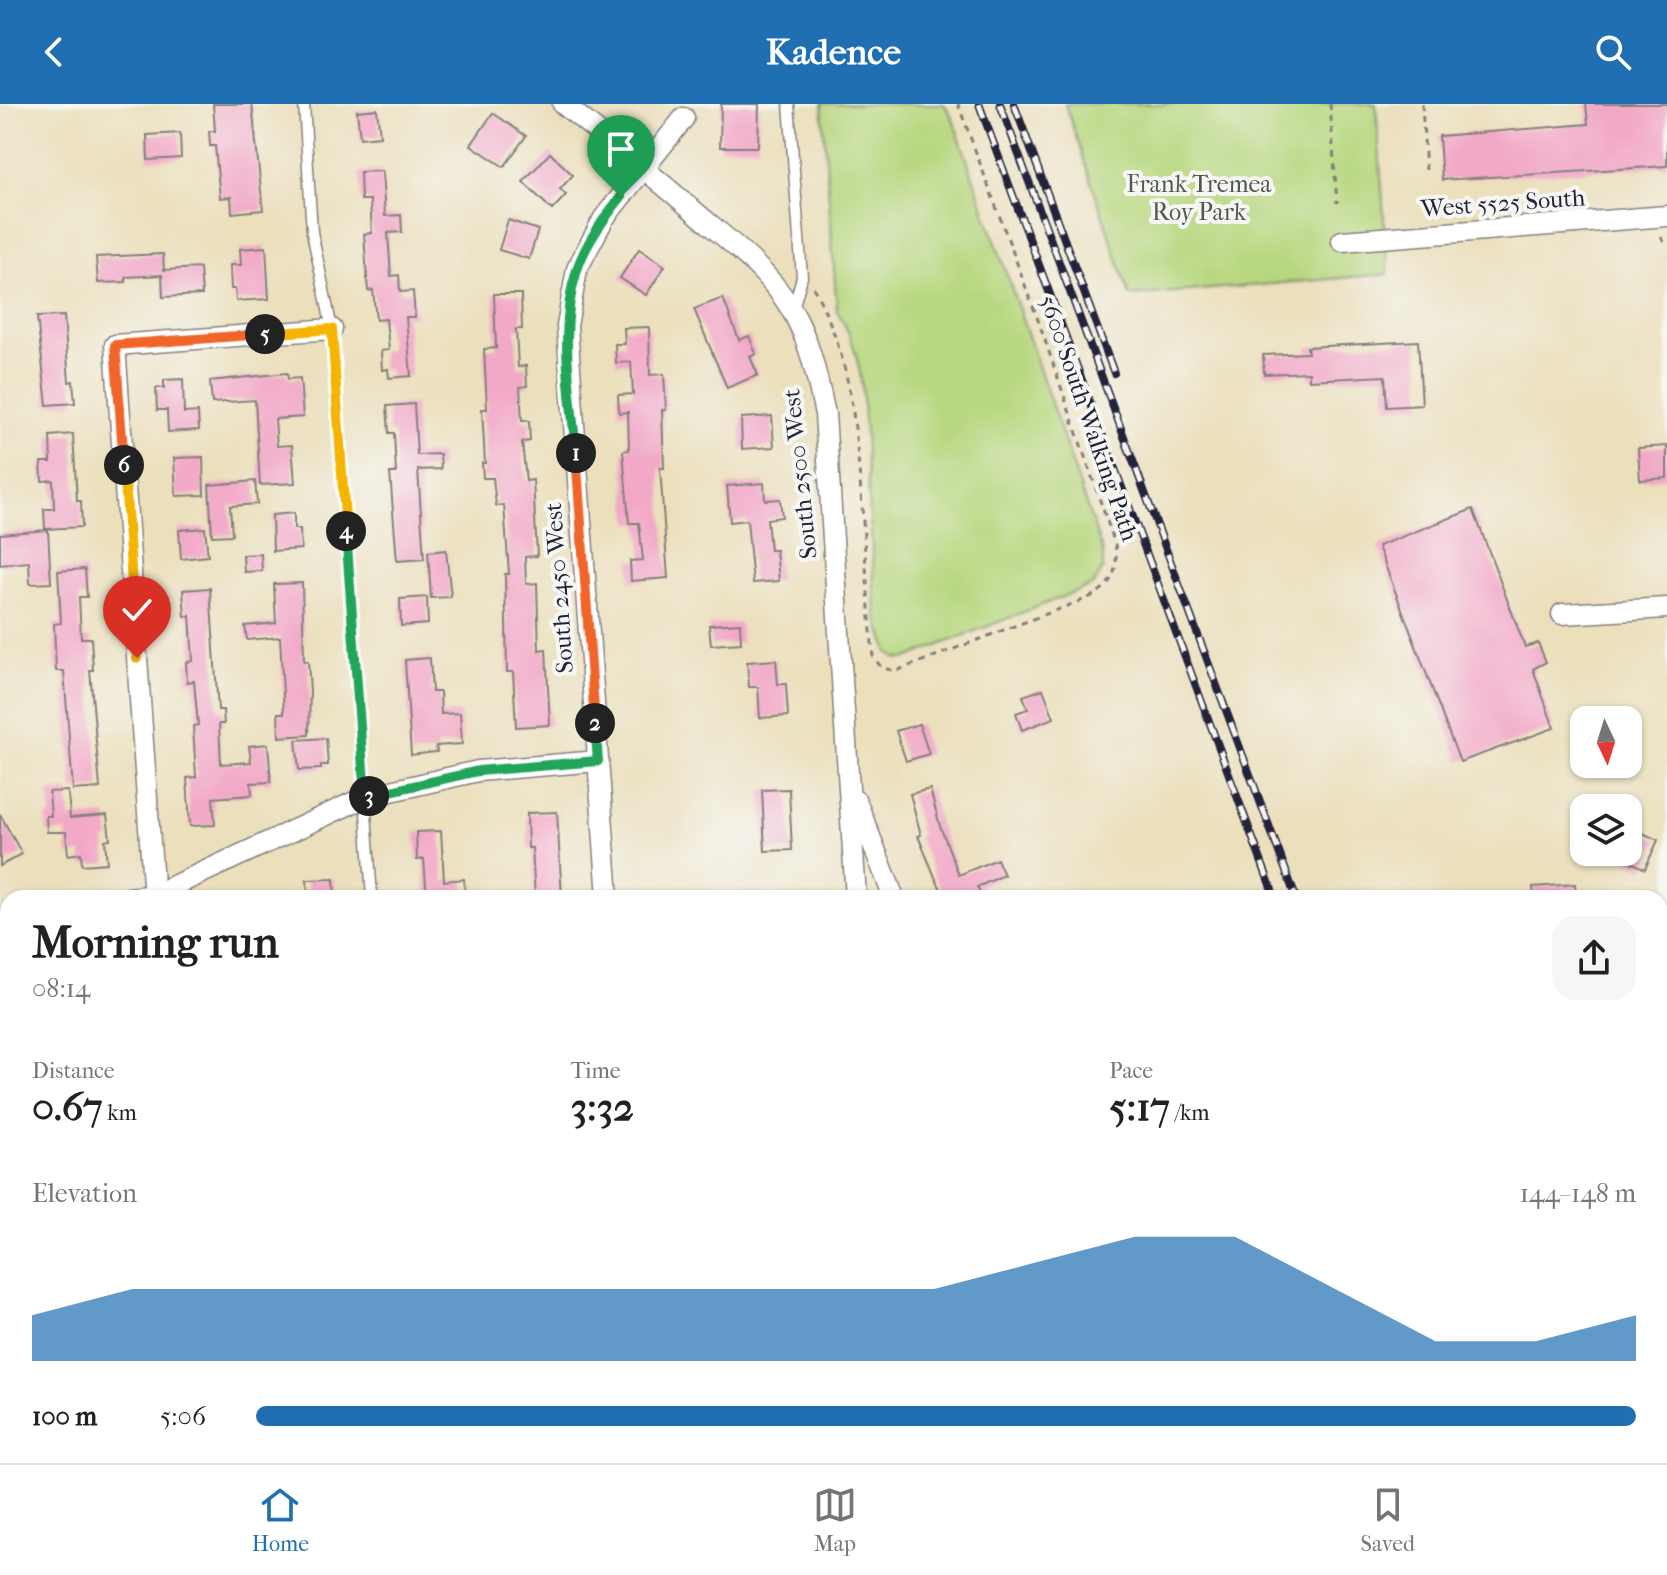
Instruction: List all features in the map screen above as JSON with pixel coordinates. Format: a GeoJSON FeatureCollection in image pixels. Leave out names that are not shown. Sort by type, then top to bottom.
{"type":"FeatureCollection","features":[{"type":"Feature","properties":{"kind":"street","name":"South 2500 West"},"geometry":{"type":"LineString","coordinates":[[563,104],[740,250],[776,286],[793,311],[813,360],[825,414],[856,890]]}},
{"type":"Feature","properties":{"kind":"street","name":"South 2450 West"},"geometry":{"type":"LineString","coordinates":[[607,890],[567,326],[577,269],[604,218],[684,118]]}},
{"type":"Feature","properties":{"kind":"street","name":"West 5525 South"},"geometry":{"type":"LineString","coordinates":[[1342,241],[1667,216]]}},
{"type":"Feature","properties":{"kind":"street"},"geometry":{"type":"LineString","coordinates":[[154,890],[115,345],[332,329]]}},
{"type":"Feature","properties":{"kind":"street"},"geometry":{"type":"LineString","coordinates":[[1562,614],[1667,608]]}},
{"type":"Feature","properties":{"kind":"street"},"geometry":{"type":"LineString","coordinates":[[167,890],[365,797],[478,771],[598,761]]}},
{"type":"Feature","properties":{"kind":"street"},"geometry":{"type":"LineString","coordinates":[[849,783],[891,890]]}},
{"type":"Feature","properties":{"kind":"lane"},"geometry":{"type":"LineString","coordinates":[[304,104],[312,232],[332,329],[371,890]]}},
{"type":"Feature","properties":{"kind":"lane"},"geometry":{"type":"LineString","coordinates":[[789,104],[802,277],[793,311]]}},
{"type":"Feature","properties":{"kind":"path","name":"5600 South Walking Path"},"geometry":{"type":"LineString","coordinates":[[846,364],[855,413],[873,657],[882,668],[896,671],[1088,598],[1107,586],[1117,568],[1115,544],[1038,320],[958,104]]}},
{"type":"Feature","properties":{"kind":"path"},"geometry":{"type":"LineString","coordinates":[[1330,104],[1337,203]]}},
{"type":"Feature","properties":{"kind":"path"},"geometry":{"type":"LineString","coordinates":[[1422,104],[1426,171]]}},
{"type":"Feature","properties":{"kind":"path"},"geometry":{"type":"LineString","coordinates":[[1661,237],[1667,246]]}},
{"type":"Feature","properties":{"kind":"green space"},"geometry":{"type":"Polygon","coordinates":[[[822,104],[944,104],[953,119],[1103,553],[1103,569],[1093,585],[904,659],[895,658],[888,652],[876,614],[862,386],[854,347],[837,311],[822,104]]]}},
{"type":"Feature","properties":{"kind":"green space","name":"Frank Tremea Roy Park"},"geometry":{"type":"Polygon","coordinates":[[[1065,104],[1376,104],[1388,274],[1130,296],[1065,104]]]}},
{"type":"Feature","properties":{"kind":"building"},"geometry":{"type":"Polygon","coordinates":[[[213,104],[252,104],[263,210],[232,213],[231,197],[220,198],[215,146],[210,146],[209,131],[215,131],[213,104]]]}},
{"type":"Feature","properties":{"kind":"building"},"geometry":{"type":"Polygon","coordinates":[[[721,104],[759,104],[758,147],[720,147],[721,104]]]}},
{"type":"Feature","properties":{"kind":"building"},"geometry":{"type":"Polygon","coordinates":[[[1586,104],[1667,104],[1667,166],[1442,180],[1439,136],[1588,124],[1586,104]]]}},
{"type":"Feature","properties":{"kind":"building"},"geometry":{"type":"Polygon","coordinates":[[[377,109],[380,136],[360,138],[357,111],[377,109]]]}},
{"type":"Feature","properties":{"kind":"building"},"geometry":{"type":"Polygon","coordinates":[[[493,113],[526,136],[504,167],[471,145],[493,113]]]}},
{"type":"Feature","properties":{"kind":"building"},"geometry":{"type":"Polygon","coordinates":[[[180,133],[181,158],[148,160],[147,135],[180,133]]]}},
{"type":"Feature","properties":{"kind":"building"},"geometry":{"type":"Polygon","coordinates":[[[550,153],[573,175],[560,189],[566,195],[552,210],[523,182],[550,153]]]}},
{"type":"Feature","properties":{"kind":"building"},"geometry":{"type":"Polygon","coordinates":[[[382,171],[385,216],[401,215],[402,232],[388,233],[391,276],[399,275],[400,292],[413,291],[415,317],[406,317],[411,376],[389,378],[388,369],[382,370],[381,351],[389,350],[386,319],[376,320],[373,290],[368,291],[364,234],[372,233],[370,200],[361,200],[360,172],[382,171]]]}},
{"type":"Feature","properties":{"kind":"building"},"geometry":{"type":"Polygon","coordinates":[[[508,220],[538,230],[529,259],[499,250],[508,220]]]}},
{"type":"Feature","properties":{"kind":"building"},"geometry":{"type":"Polygon","coordinates":[[[266,247],[269,299],[236,301],[235,289],[231,289],[230,265],[241,265],[240,249],[266,247]]]}},
{"type":"Feature","properties":{"kind":"building"},"geometry":{"type":"Polygon","coordinates":[[[639,249],[665,266],[646,295],[620,278],[639,249]]]}},
{"type":"Feature","properties":{"kind":"building"},"geometry":{"type":"Polygon","coordinates":[[[163,254],[164,270],[200,268],[202,295],[163,297],[162,275],[126,277],[126,282],[98,283],[96,257],[163,254]]]}},
{"type":"Feature","properties":{"kind":"building"},"geometry":{"type":"Polygon","coordinates":[[[494,294],[521,294],[522,329],[516,329],[518,367],[526,366],[527,386],[520,387],[522,421],[529,421],[530,441],[522,442],[526,481],[533,480],[537,556],[525,557],[526,584],[537,583],[539,650],[546,649],[550,725],[516,727],[513,672],[507,672],[505,574],[509,574],[504,505],[496,506],[493,478],[483,478],[482,463],[485,463],[482,409],[487,409],[484,349],[496,348],[494,294]]]}},
{"type":"Feature","properties":{"kind":"building"},"geometry":{"type":"Polygon","coordinates":[[[723,298],[739,340],[749,336],[756,354],[750,357],[758,375],[727,388],[694,309],[723,298]]]}},
{"type":"Feature","properties":{"kind":"building"},"geometry":{"type":"Polygon","coordinates":[[[64,316],[69,382],[73,381],[75,403],[47,405],[37,317],[64,316]]]}},
{"type":"Feature","properties":{"kind":"building"},"geometry":{"type":"Polygon","coordinates":[[[649,327],[650,375],[664,374],[664,468],[660,468],[668,578],[631,581],[630,561],[643,560],[639,523],[629,523],[623,451],[629,450],[628,412],[619,413],[618,395],[633,394],[631,362],[616,363],[615,344],[625,344],[624,328],[649,327]]]}},
{"type":"Feature","properties":{"kind":"building"},"geometry":{"type":"Polygon","coordinates":[[[1418,341],[1422,405],[1387,407],[1385,376],[1309,380],[1309,372],[1264,374],[1263,355],[1308,353],[1307,347],[1418,341]]]}},
{"type":"Feature","properties":{"kind":"building"},"geometry":{"type":"Polygon","coordinates":[[[287,373],[288,379],[300,378],[303,417],[275,419],[277,446],[292,445],[295,483],[260,485],[255,400],[212,403],[210,381],[287,373]]]}},
{"type":"Feature","properties":{"kind":"building"},"geometry":{"type":"Polygon","coordinates":[[[183,379],[184,413],[198,412],[199,430],[168,432],[167,410],[157,410],[156,388],[164,388],[164,380],[183,379]]]}},
{"type":"Feature","properties":{"kind":"building"},"geometry":{"type":"Polygon","coordinates":[[[414,404],[417,455],[440,454],[441,469],[418,470],[424,559],[397,561],[390,473],[396,473],[394,433],[389,433],[387,406],[414,404]]]}},
{"type":"Feature","properties":{"kind":"building"},"geometry":{"type":"Polygon","coordinates":[[[772,416],[774,447],[742,449],[741,418],[772,416]]]}},
{"type":"Feature","properties":{"kind":"building"},"geometry":{"type":"Polygon","coordinates":[[[73,434],[77,501],[81,501],[82,527],[45,529],[44,509],[54,509],[53,480],[42,481],[41,462],[51,462],[50,436],[73,434]]]}},
{"type":"Feature","properties":{"kind":"building"},"geometry":{"type":"Polygon","coordinates":[[[1667,446],[1667,478],[1640,480],[1638,448],[1667,446]]]}},
{"type":"Feature","properties":{"kind":"building"},"geometry":{"type":"Polygon","coordinates":[[[203,457],[204,495],[176,496],[174,458],[203,457]]]}},
{"type":"Feature","properties":{"kind":"building"},"geometry":{"type":"Polygon","coordinates":[[[255,481],[257,504],[230,506],[232,535],[212,536],[209,485],[255,481]]]}},
{"type":"Feature","properties":{"kind":"building"},"geometry":{"type":"Polygon","coordinates":[[[764,483],[765,500],[780,499],[782,517],[767,519],[770,550],[776,550],[779,581],[753,583],[747,520],[730,522],[727,486],[764,483]]]}},
{"type":"Feature","properties":{"kind":"building"},"geometry":{"type":"Polygon","coordinates":[[[1473,509],[1525,647],[1538,643],[1546,662],[1533,669],[1554,728],[1460,762],[1378,546],[1473,509]]]}},
{"type":"Feature","properties":{"kind":"building"},"geometry":{"type":"Polygon","coordinates":[[[294,513],[294,529],[300,529],[301,549],[273,551],[272,515],[294,513]]]}},
{"type":"Feature","properties":{"kind":"building"},"geometry":{"type":"Polygon","coordinates":[[[205,528],[208,556],[181,559],[179,530],[205,528]]]}},
{"type":"Feature","properties":{"kind":"building"},"geometry":{"type":"Polygon","coordinates":[[[48,530],[51,583],[30,584],[29,562],[0,565],[0,534],[48,530]]]}},
{"type":"Feature","properties":{"kind":"building"},"geometry":{"type":"Polygon","coordinates":[[[446,550],[451,597],[431,598],[428,552],[446,550]]]}},
{"type":"Feature","properties":{"kind":"building"},"geometry":{"type":"Polygon","coordinates":[[[261,554],[262,571],[244,572],[243,555],[261,554]]]}},
{"type":"Feature","properties":{"kind":"building"},"geometry":{"type":"Polygon","coordinates":[[[85,569],[87,597],[79,597],[81,638],[91,638],[93,670],[90,670],[100,788],[73,790],[64,671],[56,671],[54,624],[61,623],[58,571],[85,569]]]}},
{"type":"Feature","properties":{"kind":"building"},"geometry":{"type":"Polygon","coordinates":[[[302,583],[304,661],[308,661],[310,692],[309,735],[279,737],[278,713],[284,713],[280,637],[247,640],[245,626],[276,623],[274,584],[302,583]]]}},
{"type":"Feature","properties":{"kind":"building"},"geometry":{"type":"Polygon","coordinates":[[[210,588],[218,710],[223,710],[224,724],[219,724],[221,764],[251,762],[249,746],[268,744],[271,782],[251,783],[252,795],[213,798],[215,825],[190,826],[187,778],[196,777],[193,726],[198,725],[194,681],[187,682],[186,662],[193,661],[190,616],[185,617],[183,590],[210,588]]]}},
{"type":"Feature","properties":{"kind":"building"},"geometry":{"type":"Polygon","coordinates":[[[427,597],[428,624],[401,626],[400,599],[427,597]]]}},
{"type":"Feature","properties":{"kind":"building"},"geometry":{"type":"Polygon","coordinates":[[[740,623],[741,643],[711,645],[709,625],[740,623]]]}},
{"type":"Feature","properties":{"kind":"building"},"geometry":{"type":"Polygon","coordinates":[[[430,658],[432,692],[440,692],[441,714],[460,713],[462,744],[436,746],[437,752],[411,755],[405,660],[430,658]]]}},
{"type":"Feature","properties":{"kind":"building"},"geometry":{"type":"Polygon","coordinates":[[[776,660],[778,684],[786,684],[788,716],[760,718],[758,687],[749,687],[747,662],[776,660]]]}},
{"type":"Feature","properties":{"kind":"building"},"geometry":{"type":"Polygon","coordinates":[[[1043,689],[1054,718],[1022,730],[1016,713],[1028,709],[1023,696],[1043,689]]]}},
{"type":"Feature","properties":{"kind":"building"},"geometry":{"type":"Polygon","coordinates":[[[919,724],[929,754],[906,761],[896,731],[919,724]]]}},
{"type":"Feature","properties":{"kind":"building"},"geometry":{"type":"Polygon","coordinates":[[[326,738],[328,765],[321,765],[321,769],[299,770],[296,740],[326,738]]]}},
{"type":"Feature","properties":{"kind":"building"},"geometry":{"type":"Polygon","coordinates":[[[789,789],[792,850],[765,851],[762,790],[789,789]]]}},
{"type":"Feature","properties":{"kind":"building"},"geometry":{"type":"Polygon","coordinates":[[[930,789],[959,875],[997,859],[1004,875],[977,887],[978,890],[941,890],[918,836],[921,835],[910,794],[930,789]]]}},
{"type":"Feature","properties":{"kind":"building"},"geometry":{"type":"Polygon","coordinates":[[[68,791],[70,818],[107,815],[110,839],[105,840],[107,863],[82,865],[81,853],[68,855],[66,832],[47,832],[46,816],[51,816],[49,792],[68,791]]]}},
{"type":"Feature","properties":{"kind":"building"},"geometry":{"type":"Polygon","coordinates":[[[557,812],[562,890],[535,890],[532,848],[528,848],[527,813],[557,812]]]}},
{"type":"Feature","properties":{"kind":"building"},"geometry":{"type":"Polygon","coordinates":[[[0,814],[22,854],[0,866],[0,814]]]}},
{"type":"Feature","properties":{"kind":"building"},"geometry":{"type":"Polygon","coordinates":[[[441,831],[444,881],[464,879],[465,890],[426,890],[424,859],[417,860],[416,832],[441,831]]]}},
{"type":"Feature","properties":{"kind":"building"},"geometry":{"type":"Polygon","coordinates":[[[1642,833],[1658,840],[1645,869],[1639,866],[1642,866],[1642,833]]]}},
{"type":"Feature","properties":{"kind":"building"},"geometry":{"type":"Polygon","coordinates":[[[334,879],[335,890],[308,890],[307,880],[334,879]]]}},
{"type":"Feature","properties":{"kind":"building"},"geometry":{"type":"Polygon","coordinates":[[[1575,884],[1575,890],[1533,890],[1533,887],[1575,884]]]}},
{"type":"Feature","properties":{"kind":"railway"},"geometry":{"type":"LineString","coordinates":[[979,104],[1272,890]]}},
{"type":"Feature","properties":{"kind":"railway"},"geometry":{"type":"LineString","coordinates":[[1000,104],[1293,890]]}},
{"type":"Feature","properties":{"kind":"railway"},"geometry":{"type":"LineString","coordinates":[[1014,104],[1114,373]]}},
{"type":"Feature","properties":{"kind":"route"},"geometry":{"type":"LineString","coordinates":[[137,658],[115,345],[332,329],[365,797],[478,771],[598,761],[567,326],[577,269],[604,218],[621,197]]}}]}
